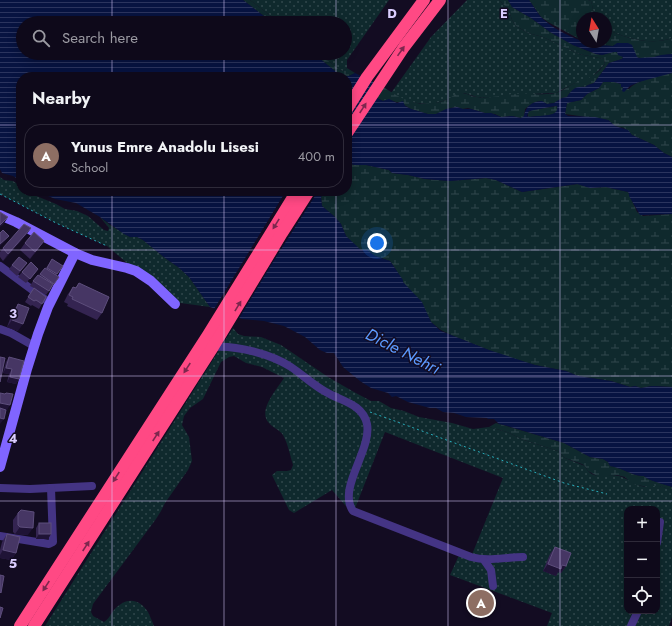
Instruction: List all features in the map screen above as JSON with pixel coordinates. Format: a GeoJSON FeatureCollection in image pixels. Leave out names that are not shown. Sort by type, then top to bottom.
{"type":"FeatureCollection","features":[{"type":"Feature","properties":{"kind":"highway"},"geometry":{"type":"LineString","coordinates":[[352,101],[367,77],[424,0]]}},
{"type":"Feature","properties":{"kind":"highway"},"geometry":{"type":"LineString","coordinates":[[352,125],[408,41],[440,0]]}},
{"type":"Feature","properties":{"kind":"highway"},"geometry":{"type":"LineString","coordinates":[[20,626],[213,341],[294,196]]}},
{"type":"Feature","properties":{"kind":"highway"},"geometry":{"type":"LineString","coordinates":[[34,626],[306,196]]}},
{"type":"Feature","properties":{"kind":"street"},"geometry":{"type":"LineString","coordinates":[[0,215],[74,253],[92,260],[136,271],[152,281],[175,304]]}},
{"type":"Feature","properties":{"kind":"street"},"geometry":{"type":"LineString","coordinates":[[0,467],[34,346],[50,303],[74,253]]}},
{"type":"Feature","properties":{"kind":"street"},"geometry":{"type":"LineString","coordinates":[[0,266],[50,303]]}},
{"type":"Feature","properties":{"kind":"street"},"geometry":{"type":"LineString","coordinates":[[0,329],[11,333],[34,346]]}},
{"type":"Feature","properties":{"kind":"street"},"geometry":{"type":"LineString","coordinates":[[213,341],[221,346],[246,350],[280,362],[327,393],[360,409],[364,414],[368,430],[367,439],[350,487],[349,500],[353,511],[467,556],[484,560],[523,557]]}},
{"type":"Feature","properties":{"kind":"street"},"geometry":{"type":"LineString","coordinates":[[0,488],[92,486]]}},
{"type":"Feature","properties":{"kind":"street"},"geometry":{"type":"LineString","coordinates":[[0,536],[49,544],[53,542],[51,488]]}},
{"type":"Feature","properties":{"kind":"street"},"geometry":{"type":"LineString","coordinates":[[484,560],[492,570],[493,586]]}},
{"type":"Feature","properties":{"kind":"street"},"geometry":{"type":"LineString","coordinates":[[631,626],[637,614]]}},
{"type":"Feature","properties":{"kind":"path"},"geometry":{"type":"LineString","coordinates":[[0,194],[56,223],[107,246]]}},
{"type":"Feature","properties":{"kind":"path"},"geometry":{"type":"LineString","coordinates":[[360,409],[564,483],[607,494]]}},
{"type":"Feature","properties":{"kind":"green space"},"geometry":{"type":"Polygon","coordinates":[[[243,0],[250,0],[271,16],[264,16],[243,0]]]}},
{"type":"Feature","properties":{"kind":"green space"},"geometry":{"type":"Polygon","coordinates":[[[250,0],[389,0],[352,53],[352,16],[271,16],[250,0]]]}},
{"type":"Feature","properties":{"kind":"green space"},"geometry":{"type":"Polygon","coordinates":[[[467,0],[499,0],[509,10],[512,20],[516,26],[528,33],[543,37],[579,54],[604,59],[605,64],[593,76],[585,81],[575,83],[556,93],[508,95],[491,98],[477,97],[464,93],[446,100],[427,104],[408,102],[391,93],[431,37],[467,0]]]}},
{"type":"Feature","properties":{"kind":"green space"},"geometry":{"type":"Polygon","coordinates":[[[499,0],[508,0],[512,7],[531,18],[550,32],[576,46],[576,48],[581,48],[602,55],[614,51],[623,57],[622,59],[609,63],[594,83],[585,87],[577,88],[567,97],[554,103],[547,104],[538,101],[533,103],[525,109],[524,117],[521,118],[512,116],[501,117],[495,114],[457,107],[450,108],[436,114],[428,114],[411,109],[399,102],[388,100],[383,101],[377,98],[383,87],[405,100],[420,104],[436,103],[460,93],[475,97],[491,97],[509,94],[551,94],[559,92],[592,76],[605,64],[604,59],[579,54],[543,37],[528,33],[516,26],[512,20],[509,10],[499,0]]]}},
{"type":"Feature","properties":{"kind":"green space"},"geometry":{"type":"Polygon","coordinates":[[[529,0],[588,0],[591,1],[594,12],[576,12],[576,37],[541,17],[529,0]]]}},
{"type":"Feature","properties":{"kind":"green space"},"geometry":{"type":"Polygon","coordinates":[[[588,0],[672,0],[672,38],[647,41],[630,38],[612,31],[612,12],[594,12],[591,1],[588,0]]]}},
{"type":"Feature","properties":{"kind":"green space"},"geometry":{"type":"Polygon","coordinates":[[[612,31],[630,38],[647,41],[672,38],[672,54],[640,58],[630,55],[614,45],[613,46],[612,31]]]}},
{"type":"Feature","properties":{"kind":"green space"},"geometry":{"type":"Polygon","coordinates":[[[322,60],[327,60],[340,70],[343,71],[347,68],[355,73],[352,74],[352,72],[336,72],[322,60]]]}},
{"type":"Feature","properties":{"kind":"green space"},"geometry":{"type":"Polygon","coordinates":[[[327,60],[347,60],[347,68],[343,71],[327,60]]]}},
{"type":"Feature","properties":{"kind":"green space"},"geometry":{"type":"Polygon","coordinates":[[[672,73],[672,157],[654,145],[632,135],[624,128],[615,126],[608,120],[565,114],[567,103],[581,100],[587,94],[599,88],[603,82],[614,82],[621,84],[623,88],[629,89],[637,83],[672,73]]]}},
{"type":"Feature","properties":{"kind":"green space"},"geometry":{"type":"Polygon","coordinates":[[[557,106],[558,110],[556,113],[546,116],[528,117],[528,112],[532,110],[557,106]]]}},
{"type":"Feature","properties":{"kind":"green space"},"geometry":{"type":"Polygon","coordinates":[[[352,164],[366,165],[389,170],[392,173],[425,179],[450,181],[486,178],[496,180],[522,192],[578,184],[590,188],[606,187],[628,192],[637,212],[643,216],[672,214],[672,387],[630,387],[611,381],[578,376],[566,371],[535,365],[506,357],[441,330],[431,322],[425,310],[403,282],[390,261],[375,256],[367,250],[358,249],[346,236],[341,224],[322,206],[321,197],[352,196],[352,164]]]}},
{"type":"Feature","properties":{"kind":"green space"},"geometry":{"type":"Polygon","coordinates":[[[0,177],[4,180],[16,183],[16,196],[36,196],[65,209],[77,211],[88,216],[104,230],[108,231],[109,228],[100,217],[130,237],[137,237],[143,240],[189,277],[210,307],[173,302],[107,246],[56,223],[0,194],[0,177]]]}},
{"type":"Feature","properties":{"kind":"green space"},"geometry":{"type":"Polygon","coordinates":[[[233,328],[238,334],[244,336],[261,337],[281,345],[328,377],[371,401],[379,401],[391,408],[419,417],[452,423],[473,429],[489,427],[507,432],[524,440],[558,451],[565,458],[585,466],[592,474],[600,476],[619,476],[641,486],[656,485],[672,490],[672,617],[669,626],[547,626],[552,613],[450,575],[460,553],[471,557],[503,478],[385,432],[354,511],[345,505],[332,490],[294,513],[289,510],[272,475],[277,471],[291,470],[293,465],[289,450],[283,435],[269,423],[265,412],[269,400],[284,378],[262,367],[246,363],[234,356],[229,357],[221,362],[203,399],[190,408],[184,416],[182,425],[189,437],[192,461],[188,470],[165,503],[156,519],[93,604],[91,612],[93,616],[104,622],[118,606],[127,601],[136,602],[144,607],[148,612],[154,626],[45,626],[233,328]]]}},
{"type":"Feature","properties":{"kind":"green space"},"geometry":{"type":"Polygon","coordinates":[[[496,423],[564,443],[590,457],[603,459],[608,462],[610,466],[636,475],[644,476],[653,481],[672,487],[672,490],[660,486],[636,485],[625,477],[617,475],[599,477],[588,471],[582,464],[565,458],[558,451],[489,427],[496,423]]]}},
{"type":"Feature","properties":{"kind":"water"},"geometry":{"type":"Polygon","coordinates":[[[0,0],[243,0],[264,16],[16,16],[16,60],[322,60],[336,72],[16,72],[16,178],[2,173],[0,169],[0,0]]]}},
{"type":"Feature","properties":{"kind":"water"},"geometry":{"type":"Polygon","coordinates":[[[508,0],[529,0],[540,16],[549,24],[576,39],[576,46],[550,32],[531,18],[512,7],[508,0]]]}},
{"type":"Feature","properties":{"kind":"water"},"geometry":{"type":"Polygon","coordinates":[[[617,43],[628,43],[632,45],[637,57],[639,58],[672,54],[672,73],[639,82],[630,86],[624,92],[622,91],[623,87],[621,87],[621,84],[614,82],[603,82],[599,88],[587,94],[581,100],[567,103],[565,114],[568,116],[595,117],[608,120],[615,126],[628,130],[632,135],[654,145],[672,157],[672,214],[640,215],[628,192],[606,187],[590,188],[577,184],[522,192],[496,180],[486,178],[450,181],[425,179],[392,173],[389,170],[366,165],[352,164],[352,74],[355,73],[383,87],[377,98],[383,101],[389,99],[397,103],[403,101],[405,106],[428,114],[436,114],[446,109],[457,107],[491,113],[501,117],[512,116],[521,118],[524,116],[528,107],[535,102],[542,101],[547,104],[554,103],[567,97],[574,89],[585,87],[594,83],[609,63],[622,59],[623,57],[618,55],[617,52],[602,55],[581,48],[612,48],[612,46],[617,43]],[[557,106],[529,111],[527,116],[548,115],[557,110],[557,106]]]}},
{"type":"Feature","properties":{"kind":"water","name":"Dicle Nehri"},"geometry":{"type":"Polygon","coordinates":[[[48,196],[322,196],[322,206],[341,224],[346,236],[361,250],[367,250],[375,256],[390,261],[403,282],[422,302],[431,322],[441,331],[489,350],[535,365],[566,371],[578,376],[611,381],[630,387],[672,387],[672,487],[653,481],[644,476],[610,466],[608,462],[603,459],[590,457],[564,443],[499,424],[494,419],[466,417],[454,413],[443,412],[436,408],[430,408],[408,402],[396,396],[392,397],[388,393],[371,388],[343,367],[334,353],[327,353],[320,350],[305,337],[284,326],[264,321],[242,319],[210,307],[189,277],[143,240],[124,234],[100,217],[76,203],[55,199],[48,196]]]}},
{"type":"Feature","properties":{"kind":"pier"},"geometry":{"type":"Polygon","coordinates":[[[283,196],[315,196],[238,320],[213,311],[283,196]]]}},
{"type":"Feature","properties":{"kind":"building"},"geometry":{"type":"Polygon","coordinates":[[[0,212],[8,217],[0,225],[0,212]]]}},
{"type":"Feature","properties":{"kind":"building"},"geometry":{"type":"Polygon","coordinates":[[[24,224],[31,228],[8,254],[3,248],[24,224]]]}},
{"type":"Feature","properties":{"kind":"building"},"geometry":{"type":"Polygon","coordinates":[[[3,230],[9,236],[0,244],[0,233],[3,230]]]}},
{"type":"Feature","properties":{"kind":"building"},"geometry":{"type":"Polygon","coordinates":[[[34,232],[44,241],[35,252],[25,243],[34,232]]]}},
{"type":"Feature","properties":{"kind":"building"},"geometry":{"type":"Polygon","coordinates":[[[19,257],[27,263],[20,271],[12,265],[19,257]]]}},
{"type":"Feature","properties":{"kind":"building"},"geometry":{"type":"Polygon","coordinates":[[[52,259],[63,266],[57,274],[47,268],[52,259]]]}},
{"type":"Feature","properties":{"kind":"building"},"geometry":{"type":"Polygon","coordinates":[[[31,262],[38,269],[30,279],[22,272],[31,262]]]}},
{"type":"Feature","properties":{"kind":"building"},"geometry":{"type":"Polygon","coordinates":[[[45,268],[59,277],[54,284],[40,274],[45,268]]]}},
{"type":"Feature","properties":{"kind":"building"},"geometry":{"type":"Polygon","coordinates":[[[38,275],[53,284],[49,291],[33,281],[38,275]]]}},
{"type":"Feature","properties":{"kind":"building"},"geometry":{"type":"Polygon","coordinates":[[[79,283],[109,297],[102,313],[72,299],[73,297],[69,295],[73,287],[76,288],[79,283]]]}},
{"type":"Feature","properties":{"kind":"building"},"geometry":{"type":"Polygon","coordinates":[[[34,288],[46,297],[42,304],[28,297],[34,288]]]}},
{"type":"Feature","properties":{"kind":"building"},"geometry":{"type":"Polygon","coordinates":[[[18,304],[29,308],[23,324],[12,320],[18,304]]]}},
{"type":"Feature","properties":{"kind":"building"},"geometry":{"type":"Polygon","coordinates":[[[0,357],[5,358],[0,382],[0,357]]]}},
{"type":"Feature","properties":{"kind":"building"},"geometry":{"type":"Polygon","coordinates":[[[9,357],[24,361],[19,379],[10,377],[12,369],[6,368],[9,357]]]}},
{"type":"Feature","properties":{"kind":"building"},"geometry":{"type":"Polygon","coordinates":[[[0,393],[13,394],[10,405],[0,403],[0,393]]]}},
{"type":"Feature","properties":{"kind":"building"},"geometry":{"type":"Polygon","coordinates":[[[0,408],[6,410],[4,419],[0,418],[0,408]]]}},
{"type":"Feature","properties":{"kind":"building"},"geometry":{"type":"Polygon","coordinates":[[[21,510],[34,512],[33,528],[20,527],[18,525],[18,513],[21,510]]]}},
{"type":"Feature","properties":{"kind":"building"},"geometry":{"type":"Polygon","coordinates":[[[39,523],[51,523],[51,534],[39,534],[39,523]]]}},
{"type":"Feature","properties":{"kind":"building"},"geometry":{"type":"Polygon","coordinates":[[[7,534],[20,537],[16,553],[3,550],[7,534]]]}},
{"type":"Feature","properties":{"kind":"building"},"geometry":{"type":"Polygon","coordinates":[[[555,547],[571,553],[566,566],[562,565],[561,569],[548,564],[555,547]]]}},
{"type":"Feature","properties":{"kind":"building"},"geometry":{"type":"Polygon","coordinates":[[[0,575],[4,576],[1,593],[0,592],[0,575]]]}},
{"type":"Feature","properties":{"kind":"building"},"geometry":{"type":"Polygon","coordinates":[[[0,607],[3,608],[0,618],[0,607]]]}},
{"type":"Feature","properties":{"kind":"place","name":"Yunus Emre Anadolu Lisesi"},"geometry":{"type":"Point","coordinates":[481,603]}}]}
